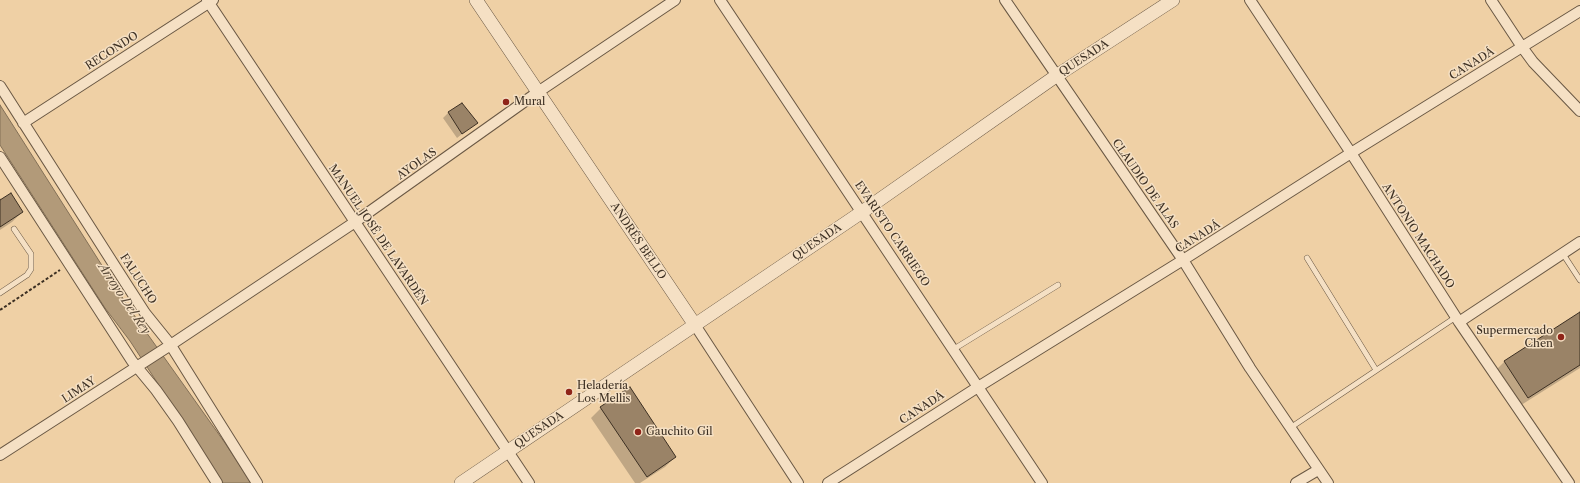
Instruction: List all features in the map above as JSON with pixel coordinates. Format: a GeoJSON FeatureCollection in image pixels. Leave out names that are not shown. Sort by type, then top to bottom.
{"type":"FeatureCollection","features":[{"type":"Feature","properties":{"kind":"street","name":"ANDRÉS BELLO"},"geometry":{"type":"LineString","coordinates":[[476,0],[696,325],[798,483]]}},
{"type":"Feature","properties":{"kind":"street","name":"AYOLAS"},"geometry":{"type":"LineString","coordinates":[[168,346],[355,222],[538,92],[675,0]]}},
{"type":"Feature","properties":{"kind":"street","name":"EVARISTO CARRIEGO"},"geometry":{"type":"LineString","coordinates":[[720,0],[1042,483]]}},
{"type":"Feature","properties":{"kind":"street","name":"CLAUDIO DE ALAS"},"geometry":{"type":"LineString","coordinates":[[1005,0],[1183,260],[1250,368],[1328,483]]}},
{"type":"Feature","properties":{"kind":"street","name":"QUESADA"},"geometry":{"type":"LineString","coordinates":[[461,483],[862,212],[1056,76],[1172,0]]}},
{"type":"Feature","properties":{"kind":"street","name":"ANTONIO MACHADO"},"geometry":{"type":"LineString","coordinates":[[1250,0],[1351,153],[1458,320],[1569,483]]}},
{"type":"Feature","properties":{"kind":"street"},"geometry":{"type":"LineString","coordinates":[[1491,0],[1522,48],[1533,62],[1580,111]]}},
{"type":"Feature","properties":{"kind":"street","name":"RECONDO"},"geometry":{"type":"LineString","coordinates":[[23,123],[210,1]]}},
{"type":"Feature","properties":{"kind":"street","name":"MANUEL JOSÉ DE LAVARDÉN"},"geometry":{"type":"LineString","coordinates":[[210,1],[507,452],[529,483]]}},
{"type":"Feature","properties":{"kind":"street","name":"CANADÁ"},"geometry":{"type":"LineString","coordinates":[[828,483],[978,387],[1580,11]]}},
{"type":"Feature","properties":{"kind":"street","name":"FALUCHO"},"geometry":{"type":"LineString","coordinates":[[0,86],[145,313],[257,483]]}},
{"type":"Feature","properties":{"kind":"street"},"geometry":{"type":"LineString","coordinates":[[0,157],[138,365],[178,421],[213,482]]}},
{"type":"Feature","properties":{"kind":"street"},"geometry":{"type":"LineString","coordinates":[[1458,320],[1580,242]]}},
{"type":"Feature","properties":{"kind":"street","name":"LIMAY"},"geometry":{"type":"LineString","coordinates":[[0,455],[168,346]]}},
{"type":"Feature","properties":{"kind":"street"},"geometry":{"type":"LineString","coordinates":[[1296,483],[1318,470]]}},
{"type":"Feature","properties":{"kind":"lane"},"geometry":{"type":"LineString","coordinates":[[0,293],[26,275],[31,269],[32,254],[14,228]]}},
{"type":"Feature","properties":{"kind":"lane"},"geometry":{"type":"LineString","coordinates":[[1563,254],[1580,280]]}},
{"type":"Feature","properties":{"kind":"lane"},"geometry":{"type":"LineString","coordinates":[[1307,258],[1376,370]]}},
{"type":"Feature","properties":{"kind":"lane"},"geometry":{"type":"LineString","coordinates":[[954,349],[1058,285]]}},
{"type":"Feature","properties":{"kind":"lane"},"geometry":{"type":"LineString","coordinates":[[1290,428],[1376,370],[1458,320]]}},
{"type":"Feature","properties":{"kind":"path"},"geometry":{"type":"LineString","coordinates":[[0,310],[70,264]]}},
{"type":"Feature","properties":{"kind":"shaded area"},"geometry":{"type":"Polygon","coordinates":[[[0,105],[129,308],[225,443],[251,483],[223,483],[130,341],[105,308],[0,145],[0,105]]]}},
{"type":"Feature","properties":{"kind":"building"},"geometry":{"type":"Polygon","coordinates":[[[462,103],[478,123],[462,134],[448,112],[462,103]]]}},
{"type":"Feature","properties":{"kind":"building"},"geometry":{"type":"Polygon","coordinates":[[[11,193],[23,212],[0,227],[0,200],[11,193]]]}},
{"type":"Feature","properties":{"kind":"building","name":"Supermercado Chen"},"geometry":{"type":"Polygon","coordinates":[[[1580,312],[1580,365],[1528,398],[1504,361],[1580,312]]]}},
{"type":"Feature","properties":{"kind":"building","name":"Gauchito Gil"},"geometry":{"type":"Polygon","coordinates":[[[630,387],[676,457],[647,477],[600,407],[630,387]]]}},
{"type":"Feature","properties":{"kind":"place","name":"Mural"},"geometry":{"type":"Point","coordinates":[506,102]}},
{"type":"Feature","properties":{"kind":"place","name":"Supermercado Chen"},"geometry":{"type":"Point","coordinates":[1561,337]}},
{"type":"Feature","properties":{"kind":"place","name":"Heladería Los Mellis"},"geometry":{"type":"Point","coordinates":[569,392]}},
{"type":"Feature","properties":{"kind":"place","name":"Gauchito Gil"},"geometry":{"type":"Point","coordinates":[638,432]}},
{"type":"Feature","properties":{"kind":"water label","name":"Arroyo Del Rey"},"geometry":{"type":"Point","coordinates":[124,299]}}]}
